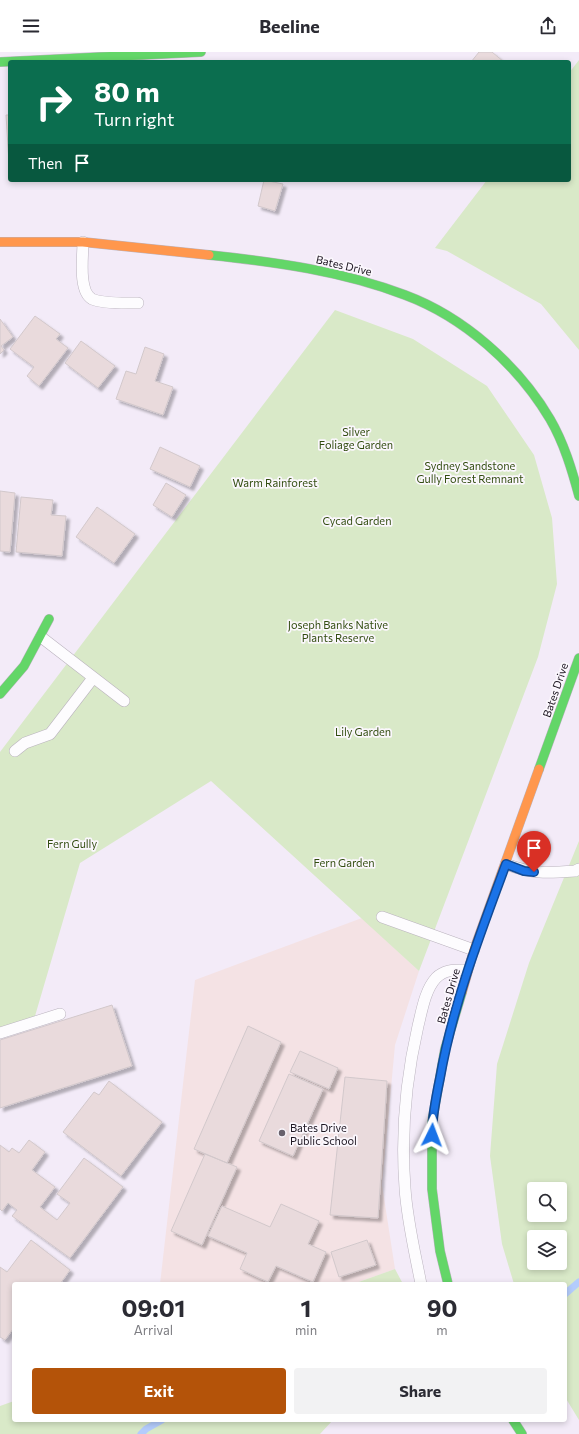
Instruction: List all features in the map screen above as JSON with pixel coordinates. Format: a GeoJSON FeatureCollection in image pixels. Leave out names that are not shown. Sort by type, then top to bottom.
{"type":"FeatureCollection","features":[{"type":"Feature","properties":{"kind":"main road"},"geometry":{"type":"LineString","coordinates":[[40,60],[201,52]]}},
{"type":"Feature","properties":{"kind":"main road","name":"Bates Drive"},"geometry":{"type":"LineString","coordinates":[[0,242],[83,242],[286,264],[364,281],[407,295],[446,315],[472,334],[505,363],[526,386],[550,420],[573,474],[579,496]]}},
{"type":"Feature","properties":{"kind":"main road"},"geometry":{"type":"LineString","coordinates":[[0,694],[24,666],[41,637],[49,619]]}},
{"type":"Feature","properties":{"kind":"main road","name":"Bates Drive"},"geometry":{"type":"LineString","coordinates":[[448,1282],[440,1251],[432,1189],[432,1122],[445,1049],[467,970],[579,658]]}},
{"type":"Feature","properties":{"kind":"main road"},"geometry":{"type":"LineString","coordinates":[[514,1422],[522,1434]]}},
{"type":"Feature","properties":{"kind":"lane"},"geometry":{"type":"LineString","coordinates":[[83,242],[83,285],[86,293],[91,298],[98,301],[138,304]]}},
{"type":"Feature","properties":{"kind":"lane"},"geometry":{"type":"LineString","coordinates":[[41,637],[124,702]]}},
{"type":"Feature","properties":{"kind":"lane"},"geometry":{"type":"LineString","coordinates":[[15,751],[25,743],[50,734],[92,678]]}},
{"type":"Feature","properties":{"kind":"lane"},"geometry":{"type":"LineString","coordinates":[[506,864],[524,871],[542,873],[575,871],[579,869]]}},
{"type":"Feature","properties":{"kind":"lane"},"geometry":{"type":"LineString","coordinates":[[382,917],[474,950]]}},
{"type":"Feature","properties":{"kind":"lane"},"geometry":{"type":"LineString","coordinates":[[421,1282],[411,1235],[405,1189],[404,1130],[412,1052],[426,997],[436,978],[448,970],[467,970]]}},
{"type":"Feature","properties":{"kind":"lane"},"geometry":{"type":"LineString","coordinates":[[0,1033],[60,1014]]}},
{"type":"Feature","properties":{"kind":"shaded area","name":"Bates Drive Public School"},"geometry":{"type":"Polygon","coordinates":[[[362,918],[419,971],[395,1045],[382,1185],[395,1269],[359,1282],[160,1282],[195,980],[362,918]]]}},
{"type":"Feature","properties":{"kind":"green space"},"geometry":{"type":"Polygon","coordinates":[[[579,60],[579,350],[541,304],[447,251],[435,248],[485,182],[571,182],[571,70],[579,60]]]}},
{"type":"Feature","properties":{"kind":"green space","name":"Joseph Banks Native Plants Reserve"},"geometry":{"type":"Polygon","coordinates":[[[335,310],[413,339],[487,386],[534,455],[552,518],[557,584],[538,657],[419,971],[211,781],[80,863],[35,1016],[0,1028],[0,752],[335,310]]]}},
{"type":"Feature","properties":{"kind":"green space"},"geometry":{"type":"Polygon","coordinates":[[[579,841],[579,1420],[567,1400],[567,1282],[513,1282],[502,1244],[490,1156],[497,1064],[529,963],[579,841]]]}},
{"type":"Feature","properties":{"kind":"green space"},"geometry":{"type":"Polygon","coordinates":[[[395,1269],[402,1282],[359,1282],[395,1269]]]}},
{"type":"Feature","properties":{"kind":"green space"},"geometry":{"type":"Polygon","coordinates":[[[12,1402],[12,1422],[331,1422],[320,1434],[0,1434],[0,1406],[12,1402]]]}},
{"type":"Feature","properties":{"kind":"building"},"geometry":{"type":"Polygon","coordinates":[[[479,52],[492,52],[502,60],[473,60],[479,52]]]}},
{"type":"Feature","properties":{"kind":"building"},"geometry":{"type":"Polygon","coordinates":[[[6,115],[8,115],[8,147],[6,115]]]}},
{"type":"Feature","properties":{"kind":"building"},"geometry":{"type":"Polygon","coordinates":[[[264,182],[283,184],[275,211],[258,206],[264,182]]]}},
{"type":"Feature","properties":{"kind":"building"},"geometry":{"type":"Polygon","coordinates":[[[35,316],[60,334],[56,339],[68,348],[39,386],[27,376],[34,367],[10,349],[35,316]]]}},
{"type":"Feature","properties":{"kind":"building"},"geometry":{"type":"Polygon","coordinates":[[[0,319],[13,337],[1,346],[4,350],[0,354],[0,319]]]}},
{"type":"Feature","properties":{"kind":"building"},"geometry":{"type":"Polygon","coordinates":[[[81,341],[115,366],[98,388],[65,363],[81,341]]]}},
{"type":"Feature","properties":{"kind":"building"},"geometry":{"type":"Polygon","coordinates":[[[145,347],[164,354],[155,381],[173,387],[163,415],[116,399],[126,371],[136,374],[145,347]]]}},
{"type":"Feature","properties":{"kind":"building"},"geometry":{"type":"Polygon","coordinates":[[[160,447],[200,466],[190,487],[150,469],[160,447]]]}},
{"type":"Feature","properties":{"kind":"building"},"geometry":{"type":"Polygon","coordinates":[[[166,483],[186,495],[172,517],[153,505],[166,483]]]}},
{"type":"Feature","properties":{"kind":"building"},"geometry":{"type":"Polygon","coordinates":[[[0,491],[15,493],[10,552],[0,551],[0,491]]]}},
{"type":"Feature","properties":{"kind":"building"},"geometry":{"type":"Polygon","coordinates":[[[21,497],[53,500],[51,515],[66,516],[62,556],[16,552],[21,497]]]}},
{"type":"Feature","properties":{"kind":"building"},"geometry":{"type":"Polygon","coordinates":[[[97,507],[135,534],[114,563],[76,537],[97,507]]]}},
{"type":"Feature","properties":{"kind":"building"},"geometry":{"type":"Polygon","coordinates":[[[112,1005],[132,1066],[0,1108],[0,1040],[112,1005]]]}},
{"type":"Feature","properties":{"kind":"building"},"geometry":{"type":"Polygon","coordinates":[[[248,1026],[281,1042],[227,1163],[194,1149],[248,1026]]]}},
{"type":"Feature","properties":{"kind":"building"},"geometry":{"type":"Polygon","coordinates":[[[300,1051],[338,1068],[329,1089],[290,1072],[300,1051]]]}},
{"type":"Feature","properties":{"kind":"building"},"geometry":{"type":"Polygon","coordinates":[[[289,1074],[323,1089],[293,1156],[259,1141],[289,1074]]]}},
{"type":"Feature","properties":{"kind":"building"},"geometry":{"type":"Polygon","coordinates":[[[345,1077],[387,1081],[378,1218],[330,1215],[345,1077]]]}},
{"type":"Feature","properties":{"kind":"building"},"geometry":{"type":"Polygon","coordinates":[[[109,1081],[162,1122],[121,1176],[63,1132],[94,1092],[99,1095],[109,1081]]]}},
{"type":"Feature","properties":{"kind":"building"},"geometry":{"type":"Polygon","coordinates":[[[29,1140],[45,1152],[32,1170],[55,1187],[40,1207],[57,1220],[70,1203],[57,1194],[84,1158],[123,1187],[70,1258],[12,1216],[17,1210],[8,1203],[2,1211],[0,1209],[0,1145],[9,1152],[12,1148],[19,1153],[29,1140]]]}},
{"type":"Feature","properties":{"kind":"building"},"geometry":{"type":"Polygon","coordinates":[[[205,1154],[237,1167],[202,1245],[171,1231],[205,1154]]]}},
{"type":"Feature","properties":{"kind":"building"},"geometry":{"type":"Polygon","coordinates":[[[281,1204],[319,1221],[308,1244],[326,1252],[313,1282],[276,1266],[268,1282],[240,1269],[247,1253],[208,1236],[222,1206],[270,1227],[281,1204]]]}},
{"type":"Feature","properties":{"kind":"building"},"geometry":{"type":"Polygon","coordinates":[[[31,1240],[70,1270],[61,1282],[12,1282],[12,1330],[5,1340],[0,1337],[0,1267],[7,1272],[31,1240]]]}},
{"type":"Feature","properties":{"kind":"building"},"geometry":{"type":"Polygon","coordinates":[[[367,1240],[376,1265],[339,1277],[331,1252],[367,1240]]]}},
{"type":"Feature","properties":{"kind":"waterway"},"geometry":{"type":"LineString","coordinates":[[567,1292],[579,1282]]}},
{"type":"Feature","properties":{"kind":"waterway"},"geometry":{"type":"LineString","coordinates":[[141,1434],[146,1429],[158,1422]]}},
{"type":"Feature","properties":{"kind":"traffic: fast"},"geometry":{"type":"LineString","coordinates":[[40,60],[201,52]]}},
{"type":"Feature","properties":{"kind":"traffic: fast"},"geometry":{"type":"LineString","coordinates":[[0,62],[8,62]]}},
{"type":"Feature","properties":{"kind":"traffic: fast"},"geometry":{"type":"LineString","coordinates":[[209,255],[284,264],[357,280],[405,295],[427,304],[448,316],[488,345],[506,362],[537,399],[550,419],[563,447],[579,496]]}},
{"type":"Feature","properties":{"kind":"traffic: fast"},"geometry":{"type":"LineString","coordinates":[[0,694],[24,666],[49,619]]}},
{"type":"Feature","properties":{"kind":"traffic: fast"},"geometry":{"type":"LineString","coordinates":[[539,769],[579,658]]}},
{"type":"Feature","properties":{"kind":"traffic: fast"},"geometry":{"type":"LineString","coordinates":[[448,1282],[440,1251],[432,1189],[432,1122],[445,1049],[462,992]]}},
{"type":"Feature","properties":{"kind":"traffic: fast"},"geometry":{"type":"LineString","coordinates":[[514,1422],[522,1434]]}},
{"type":"Feature","properties":{"kind":"traffic: slow"},"geometry":{"type":"LineString","coordinates":[[0,242],[83,242],[209,255]]}},
{"type":"Feature","properties":{"kind":"traffic: slow"},"geometry":{"type":"LineString","coordinates":[[462,992],[474,950],[539,769]]}},
{"type":"Feature","properties":{"kind":"place","name":"Bates Drive Public School"},"geometry":{"type":"Point","coordinates":[282,1133]}},
{"type":"Feature","properties":{"kind":"route"},"geometry":{"type":"LineString","coordinates":[[432,1135],[432,1122],[445,1049],[467,970],[506,864],[524,871],[534,872]]}},
{"type":"Feature","properties":{"kind":"park label","name":"Silver Foliage Garden"},"geometry":{"type":"Point","coordinates":[356,437]}},
{"type":"Feature","properties":{"kind":"park label","name":"Sydney Sandstone Gully Forest Remnant"},"geometry":{"type":"Point","coordinates":[470,471]}},
{"type":"Feature","properties":{"kind":"park label","name":"Warm Rainforest"},"geometry":{"type":"Point","coordinates":[275,482]}},
{"type":"Feature","properties":{"kind":"park label","name":"Cycad Garden"},"geometry":{"type":"Point","coordinates":[357,520]}},
{"type":"Feature","properties":{"kind":"park label","name":"Lily Garden"},"geometry":{"type":"Point","coordinates":[363,731]}},
{"type":"Feature","properties":{"kind":"park label","name":"Fern Gully"},"geometry":{"type":"Point","coordinates":[72,843]}},
{"type":"Feature","properties":{"kind":"park label","name":"Fern Garden"},"geometry":{"type":"Point","coordinates":[344,862]}}]}
